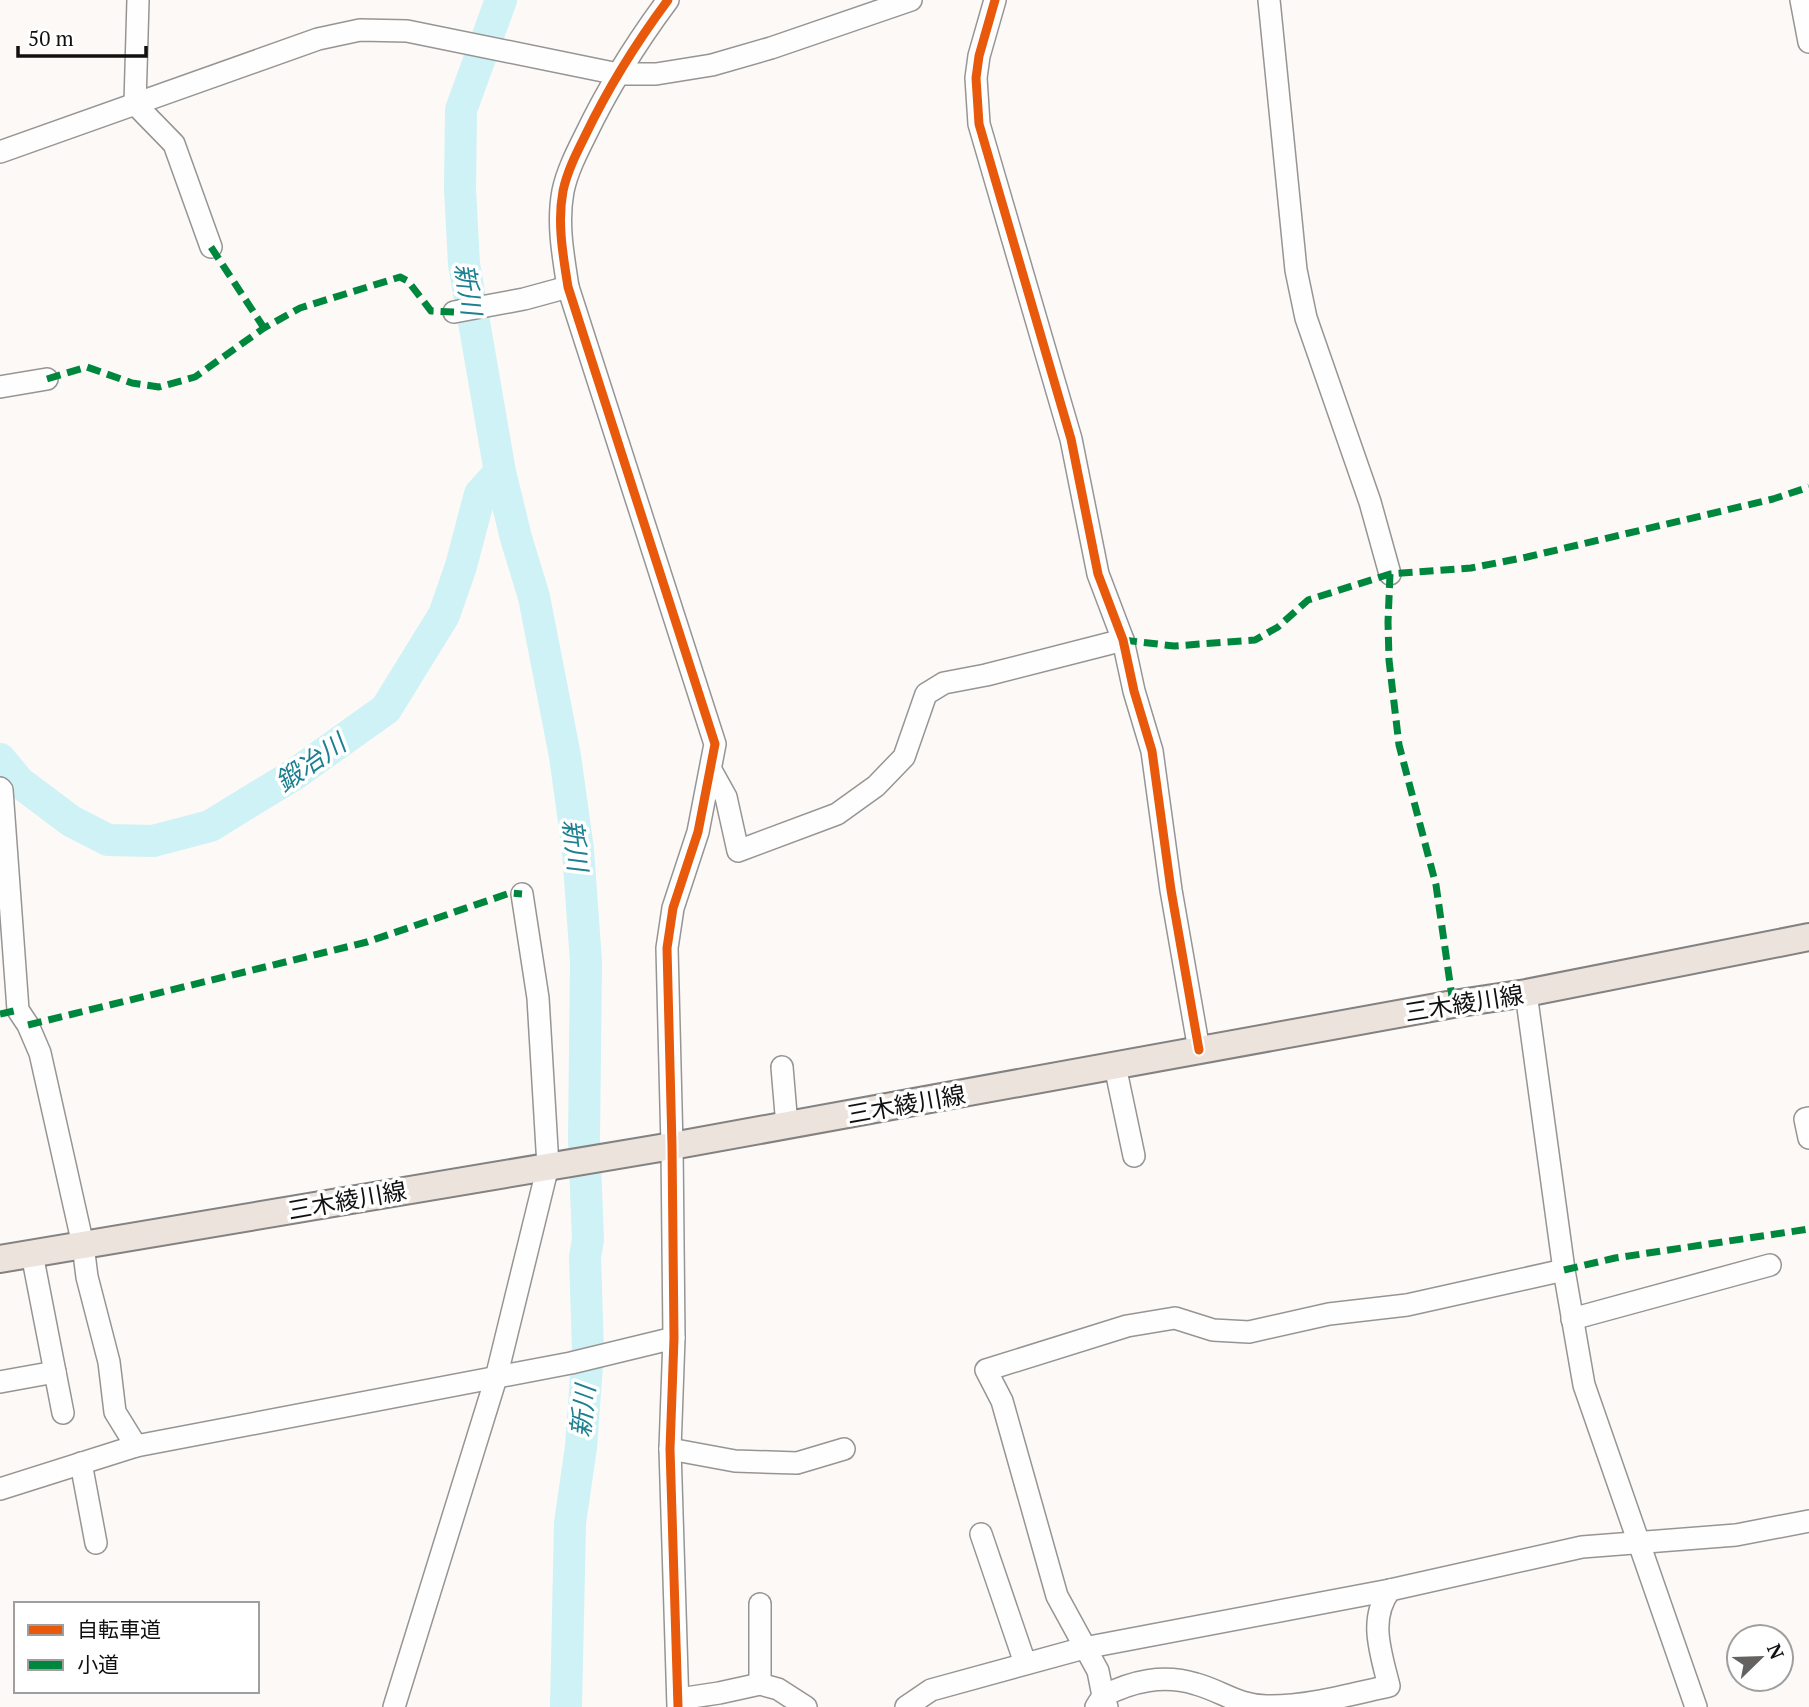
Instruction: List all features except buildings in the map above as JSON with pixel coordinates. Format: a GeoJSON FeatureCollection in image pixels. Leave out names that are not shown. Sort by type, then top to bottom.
{"type":"FeatureCollection","features":[{"type":"Feature","properties":{"kind":"main road","name":"三木綾川線"},"geometry":{"type":"LineString","coordinates":[[0,1259],[659,1149],[1453,1004],[1526,993],[1809,937]]}},
{"type":"Feature","properties":{"kind":"street"},"geometry":{"type":"LineString","coordinates":[[138,0],[135,104],[174,144],[211,247]]}},
{"type":"Feature","properties":{"kind":"street"},"geometry":{"type":"LineString","coordinates":[[668,0],[600,104],[570,166],[563,190],[561,220],[568,287],[715,744],[698,832],[673,908],[667,948],[659,1149],[679,1703],[760,1684],[778,1689],[806,1707]]}},
{"type":"Feature","properties":{"kind":"street"},"geometry":{"type":"LineString","coordinates":[[0,152],[318,39],[360,30],[407,31],[618,74],[656,74],[712,65],[771,48],[911,0]]}},
{"type":"Feature","properties":{"kind":"street"},"geometry":{"type":"LineString","coordinates":[[995,0],[978,66],[979,124],[1071,439],[1098,574],[1123,640],[1134,691],[1152,751],[1171,890],[1199,1050]]}},
{"type":"Feature","properties":{"kind":"street"},"geometry":{"type":"LineString","coordinates":[[1269,0],[1296,270],[1306,318],[1370,502],[1390,574]]}},
{"type":"Feature","properties":{"kind":"street"},"geometry":{"type":"LineString","coordinates":[[1801,0],[1809,42]]}},
{"type":"Feature","properties":{"kind":"street"},"geometry":{"type":"LineString","coordinates":[[454,312],[524,299],[568,287]]}},
{"type":"Feature","properties":{"kind":"street"},"geometry":{"type":"LineString","coordinates":[[0,387],[47,379]]}},
{"type":"Feature","properties":{"kind":"street"},"geometry":{"type":"LineString","coordinates":[[711,770],[726,797],[738,851],[836,814],[876,786],[904,757],[926,694],[944,683],[1123,640]]}},
{"type":"Feature","properties":{"kind":"street"},"geometry":{"type":"LineString","coordinates":[[0,788],[18,1010],[40,1053],[83,1245],[87,1277],[109,1362],[115,1412],[136,1446]]}},
{"type":"Feature","properties":{"kind":"street"},"geometry":{"type":"LineString","coordinates":[[394,1707],[496,1378],[556,1165],[538,998],[522,894]]}},
{"type":"Feature","properties":{"kind":"street"},"geometry":{"type":"LineString","coordinates":[[1526,993],[1564,1270],[1584,1385],[1696,1707]]}},
{"type":"Feature","properties":{"kind":"street"},"geometry":{"type":"LineString","coordinates":[[1115,1066],[1134,1156]]}},
{"type":"Feature","properties":{"kind":"street"},"geometry":{"type":"LineString","coordinates":[[782,1067],[787,1126]]}},
{"type":"Feature","properties":{"kind":"street"},"geometry":{"type":"LineString","coordinates":[[1809,1118],[1805,1119],[1809,1138]]}},
{"type":"Feature","properties":{"kind":"street"},"geometry":{"type":"LineString","coordinates":[[32,1254],[63,1413]]}},
{"type":"Feature","properties":{"kind":"street"},"geometry":{"type":"LineString","coordinates":[[1572,1320],[1770,1265]]}},
{"type":"Feature","properties":{"kind":"street"},"geometry":{"type":"LineString","coordinates":[[1390,1590],[1382,1601],[1377,1617],[1380,1649],[1389,1686],[1338,1698],[1269,1706],[1243,1704],[1196,1684],[1153,1679],[1128,1684],[1102,1703],[1098,1671],[1057,1596],[1002,1401],[986,1370],[1127,1326],[1175,1318],[1213,1330],[1249,1332],[1329,1314],[1407,1305],[1564,1270]]}},
{"type":"Feature","properties":{"kind":"street"},"geometry":{"type":"LineString","coordinates":[[0,1489],[136,1446],[496,1378],[664,1341]]}},
{"type":"Feature","properties":{"kind":"street"},"geometry":{"type":"LineString","coordinates":[[0,1382],[55,1372]]}},
{"type":"Feature","properties":{"kind":"street"},"geometry":{"type":"LineString","coordinates":[[670,1449],[735,1461],[797,1462],[844,1450]]}},
{"type":"Feature","properties":{"kind":"street"},"geometry":{"type":"LineString","coordinates":[[81,1462],[96,1543]]}},
{"type":"Feature","properties":{"kind":"street"},"geometry":{"type":"LineString","coordinates":[[905,1707],[931,1690],[1084,1648],[1390,1590],[1582,1546],[1736,1535],[1809,1521]]}},
{"type":"Feature","properties":{"kind":"street"},"geometry":{"type":"LineString","coordinates":[[981,1534],[1025,1663]]}},
{"type":"Feature","properties":{"kind":"street"},"geometry":{"type":"LineString","coordinates":[[760,1604],[760,1684]]}},
{"type":"Feature","properties":{"kind":"waterway","name":"新川"},"geometry":{"type":"LineString","coordinates":[[501,0],[461,110],[460,189],[464,264],[500,472],[534,597],[565,756],[578,850],[586,962],[584,1139],[588,1351],[581,1447],[570,1523],[566,1707]]}},
{"type":"Feature","properties":{"kind":"waterway","name":"鍛冶川"},"geometry":{"type":"LineString","coordinates":[[0,759],[19,782],[71,821],[108,840],[153,841],[210,826],[295,774],[386,709],[444,615],[461,566],[480,494],[500,472]]}},
{"type":"Feature","properties":{"kind":"marked path"},"geometry":{"type":"LineString","coordinates":[[211,247],[264,328]]}},
{"type":"Feature","properties":{"kind":"marked path"},"geometry":{"type":"LineString","coordinates":[[47,379],[87,367],[132,383],[159,387],[195,377],[264,328],[300,308],[400,277],[408,281],[431,311],[454,312]]}},
{"type":"Feature","properties":{"kind":"marked path"},"geometry":{"type":"LineString","coordinates":[[1123,640],[1174,646],[1255,640],[1278,627],[1308,600],[1390,574],[1471,568],[1527,557],[1773,499],[1809,487]]}},
{"type":"Feature","properties":{"kind":"marked path"},"geometry":{"type":"LineString","coordinates":[[1390,574],[1389,660],[1399,745],[1436,885],[1453,1004]]}},
{"type":"Feature","properties":{"kind":"marked path"},"geometry":{"type":"LineString","coordinates":[[28,1025],[367,942],[510,893],[522,894]]}},
{"type":"Feature","properties":{"kind":"marked path"},"geometry":{"type":"LineString","coordinates":[[0,1014],[18,1010]]}},
{"type":"Feature","properties":{"kind":"marked path"},"geometry":{"type":"LineString","coordinates":[[1564,1270],[1615,1258],[1809,1229]]}},
{"type":"Feature","properties":{"kind":"cycle path"},"geometry":{"type":"LineString","coordinates":[[668,0],[623,66],[575,156],[563,191],[561,239],[568,287],[715,744],[698,832],[673,908],[667,948],[674,1338],[670,1449],[678,1707]]}},
{"type":"Feature","properties":{"kind":"cycle path"},"geometry":{"type":"LineString","coordinates":[[995,0],[979,56],[976,78],[979,124],[1071,439],[1098,574],[1123,640],[1134,691],[1152,751],[1171,890],[1199,1050]]}}]}
